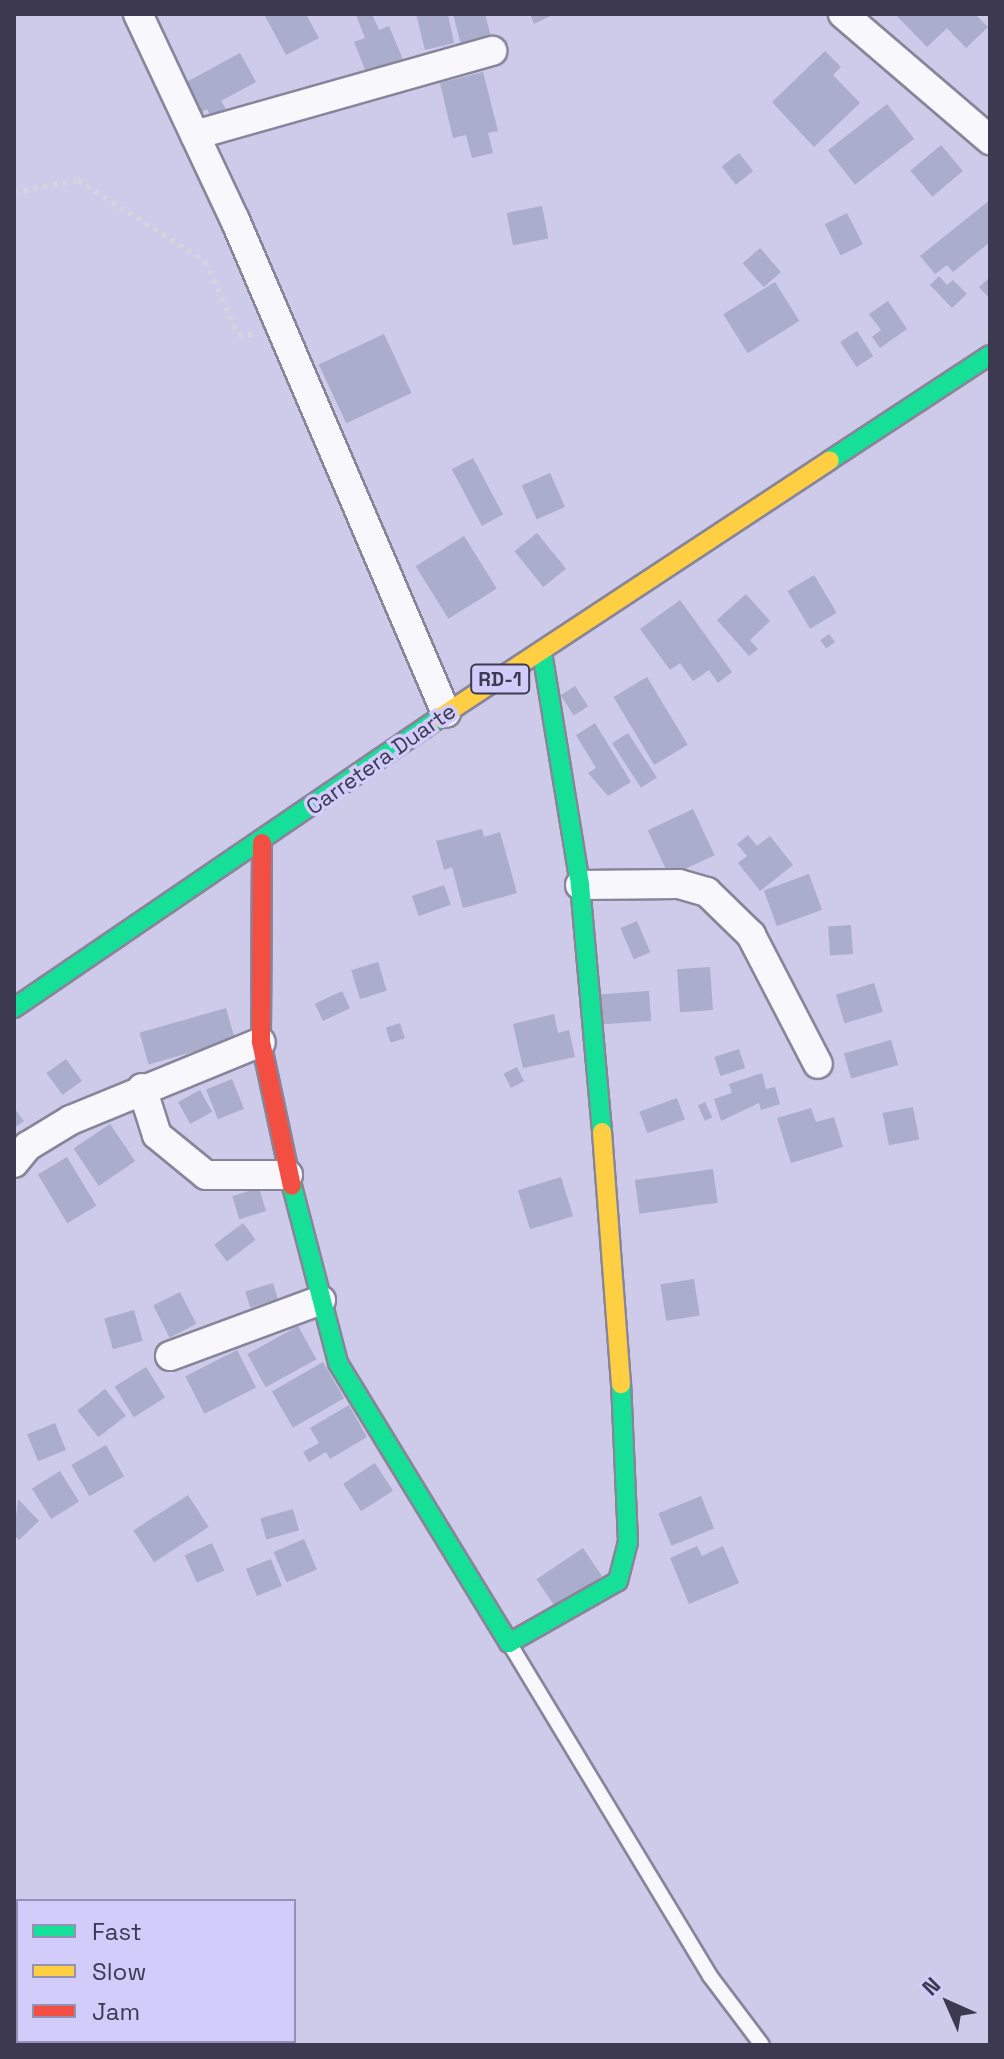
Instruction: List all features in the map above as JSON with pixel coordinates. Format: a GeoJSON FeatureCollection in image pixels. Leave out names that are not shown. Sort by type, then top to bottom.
{"type":"FeatureCollection","features":[{"type":"Feature","properties":{"kind":"street"},"geometry":{"type":"LineString","coordinates":[[138,14],[284,334],[446,713]]}},
{"type":"Feature","properties":{"kind":"street"},"geometry":{"type":"LineString","coordinates":[[843,14],[990,140]]}},
{"type":"Feature","properties":{"kind":"street"},"geometry":{"type":"LineString","coordinates":[[195,135],[492,51]]}},
{"type":"Feature","properties":{"kind":"street","name":"Carretera Duarte"},"geometry":{"type":"LineString","coordinates":[[14,1008],[262,843],[446,713],[990,355]]}},
{"type":"Feature","properties":{"kind":"street"},"geometry":{"type":"LineString","coordinates":[[262,843],[261,1042],[288,1175],[338,1363],[509,1643],[618,1581],[628,1542],[618,1307],[580,885],[542,652]]}},
{"type":"Feature","properties":{"kind":"street"},"geometry":{"type":"LineString","coordinates":[[580,885],[679,884],[707,892],[751,935],[818,1064]]}},
{"type":"Feature","properties":{"kind":"street"},"geometry":{"type":"LineString","coordinates":[[14,1163],[28,1146],[71,1120],[142,1088],[261,1042]]}},
{"type":"Feature","properties":{"kind":"street"},"geometry":{"type":"LineString","coordinates":[[142,1088],[157,1135],[206,1175],[288,1175]]}},
{"type":"Feature","properties":{"kind":"street"},"geometry":{"type":"LineString","coordinates":[[170,1356],[321,1300]]}},
{"type":"Feature","properties":{"kind":"lane"},"geometry":{"type":"LineString","coordinates":[[509,1643],[710,1976],[762,2045]]}},
{"type":"Feature","properties":{"kind":"path"},"geometry":{"type":"LineString","coordinates":[[14,192],[78,180],[205,261],[238,334],[284,334]]}},
{"type":"Feature","properties":{"kind":"building"},"geometry":{"type":"Polygon","coordinates":[[[264,14],[306,14],[319,38],[286,55],[264,14]]]}},
{"type":"Feature","properties":{"kind":"building"},"geometry":{"type":"Polygon","coordinates":[[[372,14],[379,30],[389,26],[404,62],[368,77],[354,42],[365,38],[356,15],[372,14]]]}},
{"type":"Feature","properties":{"kind":"building"},"geometry":{"type":"Polygon","coordinates":[[[416,14],[448,14],[454,43],[425,50],[416,14]]]}},
{"type":"Feature","properties":{"kind":"building"},"geometry":{"type":"Polygon","coordinates":[[[453,14],[485,14],[491,37],[461,45],[453,14]]]}},
{"type":"Feature","properties":{"kind":"building"},"geometry":{"type":"Polygon","coordinates":[[[530,14],[555,14],[534,24],[530,14]]]}},
{"type":"Feature","properties":{"kind":"building"},"geometry":{"type":"Polygon","coordinates":[[[895,14],[975,14],[988,27],[966,48],[947,28],[927,47],[895,14]]]}},
{"type":"Feature","properties":{"kind":"building"},"geometry":{"type":"Polygon","coordinates":[[[825,51],[841,67],[833,75],[860,103],[814,147],[772,102],[825,51]]]}},
{"type":"Feature","properties":{"kind":"building"},"geometry":{"type":"Polygon","coordinates":[[[240,53],[256,82],[221,101],[226,109],[211,117],[207,109],[197,115],[181,85],[240,53]]]}},
{"type":"Feature","properties":{"kind":"building"},"geometry":{"type":"Polygon","coordinates":[[[483,72],[498,131],[488,133],[493,153],[472,158],[466,135],[453,138],[440,83],[483,72]]]}},
{"type":"Feature","properties":{"kind":"building"},"geometry":{"type":"Polygon","coordinates":[[[887,104],[914,139],[855,185],[828,150],[887,104]]]}},
{"type":"Feature","properties":{"kind":"building"},"geometry":{"type":"Polygon","coordinates":[[[941,145],[963,171],[932,197],[910,171],[941,145]]]}},
{"type":"Feature","properties":{"kind":"building"},"geometry":{"type":"Polygon","coordinates":[[[739,153],[753,171],[736,185],[722,167],[739,153]]]}},
{"type":"Feature","properties":{"kind":"building"},"geometry":{"type":"Polygon","coordinates":[[[990,200],[990,242],[953,272],[947,265],[935,274],[920,256],[990,200]]]}},
{"type":"Feature","properties":{"kind":"building"},"geometry":{"type":"Polygon","coordinates":[[[542,206],[548,238],[513,245],[507,213],[542,206]]]}},
{"type":"Feature","properties":{"kind":"building"},"geometry":{"type":"Polygon","coordinates":[[[847,213],[863,244],[841,256],[825,224],[847,213]]]}},
{"type":"Feature","properties":{"kind":"building"},"geometry":{"type":"Polygon","coordinates":[[[760,248],[781,272],[764,287],[743,263],[760,248]]]}},
{"type":"Feature","properties":{"kind":"building"},"geometry":{"type":"Polygon","coordinates":[[[939,276],[947,285],[953,280],[967,294],[952,308],[930,285],[939,276]]]}},
{"type":"Feature","properties":{"kind":"building"},"geometry":{"type":"Polygon","coordinates":[[[990,277],[990,299],[979,287],[990,277]]]}},
{"type":"Feature","properties":{"kind":"building"},"geometry":{"type":"Polygon","coordinates":[[[775,282],[799,321],[748,353],[723,314],[775,282]]]}},
{"type":"Feature","properties":{"kind":"building"},"geometry":{"type":"Polygon","coordinates":[[[888,301],[907,329],[880,348],[872,337],[881,330],[869,314],[888,301]]]}},
{"type":"Feature","properties":{"kind":"building"},"geometry":{"type":"Polygon","coordinates":[[[857,331],[873,356],[857,367],[840,342],[857,331]]]}},
{"type":"Feature","properties":{"kind":"building"},"geometry":{"type":"Polygon","coordinates":[[[384,334],[411,393],[346,423],[319,364],[384,334]]]}},
{"type":"Feature","properties":{"kind":"building"},"geometry":{"type":"Polygon","coordinates":[[[473,458],[503,515],[482,526],[452,469],[473,458]]]}},
{"type":"Feature","properties":{"kind":"building"},"geometry":{"type":"Polygon","coordinates":[[[550,473],[565,507],[537,519],[522,486],[550,473]]]}},
{"type":"Feature","properties":{"kind":"building"},"geometry":{"type":"Polygon","coordinates":[[[537,533],[566,569],[543,587],[514,551],[537,533]]]}},
{"type":"Feature","properties":{"kind":"building"},"geometry":{"type":"Polygon","coordinates":[[[464,536],[497,589],[449,619],[416,566],[464,536]]]}},
{"type":"Feature","properties":{"kind":"building"},"geometry":{"type":"Polygon","coordinates":[[[814,575],[837,613],[810,629],[787,591],[814,575]]]}},
{"type":"Feature","properties":{"kind":"building"},"geometry":{"type":"Polygon","coordinates":[[[746,594],[770,621],[750,640],[758,649],[749,656],[717,620],[746,594]]]}},
{"type":"Feature","properties":{"kind":"building"},"geometry":{"type":"Polygon","coordinates":[[[680,600],[732,672],[718,683],[709,670],[693,681],[680,663],[670,670],[640,629],[680,600]]]}},
{"type":"Feature","properties":{"kind":"building"},"geometry":{"type":"Polygon","coordinates":[[[829,634],[835,642],[826,649],[820,641],[829,634]]]}},
{"type":"Feature","properties":{"kind":"building"},"geometry":{"type":"Polygon","coordinates":[[[647,677],[688,745],[654,765],[614,697],[647,677]]]}},
{"type":"Feature","properties":{"kind":"building"},"geometry":{"type":"Polygon","coordinates":[[[575,686],[588,706],[574,715],[561,695],[575,686]]]}},
{"type":"Feature","properties":{"kind":"building"},"geometry":{"type":"Polygon","coordinates":[[[595,723],[631,782],[608,796],[588,773],[596,768],[576,735],[595,723]]]}},
{"type":"Feature","properties":{"kind":"building"},"geometry":{"type":"Polygon","coordinates":[[[628,733],[657,777],[641,788],[612,743],[628,733]]]}},
{"type":"Feature","properties":{"kind":"building"},"geometry":{"type":"Polygon","coordinates":[[[693,809],[715,855],[669,876],[648,830],[693,809]]]}},
{"type":"Feature","properties":{"kind":"building"},"geometry":{"type":"Polygon","coordinates":[[[482,829],[484,837],[500,832],[517,893],[463,908],[452,867],[444,870],[436,841],[482,829]]]}},
{"type":"Feature","properties":{"kind":"building"},"geometry":{"type":"Polygon","coordinates":[[[748,835],[757,846],[770,836],[793,865],[760,891],[738,863],[747,856],[737,844],[748,835]]]}},
{"type":"Feature","properties":{"kind":"building"},"geometry":{"type":"Polygon","coordinates":[[[809,874],[822,910],[777,926],[764,890],[809,874]]]}},
{"type":"Feature","properties":{"kind":"building"},"geometry":{"type":"Polygon","coordinates":[[[444,885],[451,905],[419,916],[412,896],[444,885]]]}},
{"type":"Feature","properties":{"kind":"building"},"geometry":{"type":"Polygon","coordinates":[[[637,921],[650,952],[634,959],[620,928],[637,921]]]}},
{"type":"Feature","properties":{"kind":"building"},"geometry":{"type":"Polygon","coordinates":[[[851,925],[853,954],[830,956],[828,927],[851,925]]]}},
{"type":"Feature","properties":{"kind":"building"},"geometry":{"type":"Polygon","coordinates":[[[378,962],[387,991],[360,999],[351,970],[378,962]]]}},
{"type":"Feature","properties":{"kind":"building"},"geometry":{"type":"Polygon","coordinates":[[[710,967],[713,1010],[680,1012],[677,969],[710,967]]]}},
{"type":"Feature","properties":{"kind":"building"},"geometry":{"type":"Polygon","coordinates":[[[874,983],[883,1012],[845,1023],[836,995],[874,983]]]}},
{"type":"Feature","properties":{"kind":"building"},"geometry":{"type":"Polygon","coordinates":[[[342,991],[350,1008],[323,1021],[315,1004],[342,991]]]}},
{"type":"Feature","properties":{"kind":"building"},"geometry":{"type":"Polygon","coordinates":[[[649,991],[651,1021],[596,1025],[594,995],[649,991]]]}},
{"type":"Feature","properties":{"kind":"building"},"geometry":{"type":"Polygon","coordinates":[[[226,1008],[235,1040],[149,1065],[139,1033],[226,1008]]]}},
{"type":"Feature","properties":{"kind":"building"},"geometry":{"type":"Polygon","coordinates":[[[554,1014],[558,1033],[569,1030],[575,1057],[523,1068],[513,1024],[554,1014]]]}},
{"type":"Feature","properties":{"kind":"building"},"geometry":{"type":"Polygon","coordinates":[[[400,1023],[405,1038],[391,1043],[386,1028],[400,1023]]]}},
{"type":"Feature","properties":{"kind":"building"},"geometry":{"type":"Polygon","coordinates":[[[891,1040],[898,1065],[851,1078],[844,1054],[891,1040]]]}},
{"type":"Feature","properties":{"kind":"building"},"geometry":{"type":"Polygon","coordinates":[[[739,1049],[745,1068],[720,1076],[714,1057],[739,1049]]]}},
{"type":"Feature","properties":{"kind":"building"},"geometry":{"type":"Polygon","coordinates":[[[66,1059],[82,1081],[62,1095],[47,1073],[66,1059]]]}},
{"type":"Feature","properties":{"kind":"building"},"geometry":{"type":"Polygon","coordinates":[[[517,1067],[524,1081],[511,1088],[504,1074],[517,1067]]]}},
{"type":"Feature","properties":{"kind":"building"},"geometry":{"type":"Polygon","coordinates":[[[762,1073],[766,1089],[775,1087],[780,1104],[761,1110],[759,1103],[721,1121],[714,1099],[732,1093],[729,1084],[762,1073]]]}},
{"type":"Feature","properties":{"kind":"building"},"geometry":{"type":"Polygon","coordinates":[[[232,1079],[244,1109],[218,1119],[206,1089],[232,1079]]]}},
{"type":"Feature","properties":{"kind":"building"},"geometry":{"type":"Polygon","coordinates":[[[200,1090],[212,1112],[190,1124],[178,1102],[200,1090]]]}},
{"type":"Feature","properties":{"kind":"building"},"geometry":{"type":"Polygon","coordinates":[[[677,1098],[685,1120],[647,1133],[639,1112],[677,1098]]]}},
{"type":"Feature","properties":{"kind":"building"},"geometry":{"type":"Polygon","coordinates":[[[705,1102],[712,1117],[705,1121],[698,1105],[705,1102]]]}},
{"type":"Feature","properties":{"kind":"building"},"geometry":{"type":"Polygon","coordinates":[[[913,1107],[919,1139],[889,1145],[883,1113],[913,1107]]]}},
{"type":"Feature","properties":{"kind":"building"},"geometry":{"type":"Polygon","coordinates":[[[14,1108],[24,1121],[14,1128],[14,1108]]]}},
{"type":"Feature","properties":{"kind":"building"},"geometry":{"type":"Polygon","coordinates":[[[811,1108],[816,1122],[834,1117],[843,1147],[791,1163],[777,1118],[811,1108]]]}},
{"type":"Feature","properties":{"kind":"building"},"geometry":{"type":"Polygon","coordinates":[[[110,1124],[135,1161],[99,1186],[74,1149],[110,1124]]]}},
{"type":"Feature","properties":{"kind":"building"},"geometry":{"type":"Polygon","coordinates":[[[67,1157],[96,1206],[67,1223],[38,1175],[67,1157]]]}},
{"type":"Feature","properties":{"kind":"building"},"geometry":{"type":"Polygon","coordinates":[[[713,1169],[718,1203],[640,1214],[635,1180],[713,1169]]]}},
{"type":"Feature","properties":{"kind":"building"},"geometry":{"type":"Polygon","coordinates":[[[561,1177],[573,1216],[530,1229],[518,1190],[561,1177]]]}},
{"type":"Feature","properties":{"kind":"building"},"geometry":{"type":"Polygon","coordinates":[[[259,1188],[266,1211],[239,1219],[232,1196],[259,1188]]]}},
{"type":"Feature","properties":{"kind":"building"},"geometry":{"type":"Polygon","coordinates":[[[243,1223],[256,1240],[227,1261],[214,1245],[243,1223]]]}},
{"type":"Feature","properties":{"kind":"building"},"geometry":{"type":"Polygon","coordinates":[[[694,1279],[700,1316],[666,1321],[660,1284],[694,1279]]]}},
{"type":"Feature","properties":{"kind":"building"},"geometry":{"type":"Polygon","coordinates":[[[273,1283],[278,1299],[250,1308],[245,1291],[273,1283]]]}},
{"type":"Feature","properties":{"kind":"building"},"geometry":{"type":"Polygon","coordinates":[[[180,1292],[196,1324],[170,1338],[153,1306],[180,1292]]]}},
{"type":"Feature","properties":{"kind":"building"},"geometry":{"type":"Polygon","coordinates":[[[134,1310],[143,1341],[113,1349],[104,1319],[134,1310]]]}},
{"type":"Feature","properties":{"kind":"building"},"geometry":{"type":"Polygon","coordinates":[[[298,1326],[316,1359],[266,1387],[247,1354],[298,1326]]]}},
{"type":"Feature","properties":{"kind":"building"},"geometry":{"type":"Polygon","coordinates":[[[237,1350],[256,1387],[204,1414],[185,1376],[237,1350]]]}},
{"type":"Feature","properties":{"kind":"building"},"geometry":{"type":"Polygon","coordinates":[[[323,1362],[344,1398],[293,1428],[272,1392],[323,1362]]]}},
{"type":"Feature","properties":{"kind":"building"},"geometry":{"type":"Polygon","coordinates":[[[146,1367],[165,1398],[134,1417],[115,1387],[146,1367]]]}},
{"type":"Feature","properties":{"kind":"building"},"geometry":{"type":"Polygon","coordinates":[[[105,1389],[126,1416],[98,1437],[77,1411],[105,1389]]]}},
{"type":"Feature","properties":{"kind":"building"},"geometry":{"type":"Polygon","coordinates":[[[349,1405],[367,1437],[330,1459],[326,1452],[309,1462],[303,1452],[319,1443],[310,1428],[349,1405]]]}},
{"type":"Feature","properties":{"kind":"building"},"geometry":{"type":"Polygon","coordinates":[[[55,1423],[66,1450],[38,1461],[27,1434],[55,1423]]]}},
{"type":"Feature","properties":{"kind":"building"},"geometry":{"type":"Polygon","coordinates":[[[106,1445],[124,1476],[89,1496],[71,1465],[106,1445]]]}},
{"type":"Feature","properties":{"kind":"building"},"geometry":{"type":"Polygon","coordinates":[[[375,1463],[393,1491],[361,1511],[343,1484],[375,1463]]]}},
{"type":"Feature","properties":{"kind":"building"},"geometry":{"type":"Polygon","coordinates":[[[60,1471],[79,1502],[51,1519],[32,1488],[60,1471]]]}},
{"type":"Feature","properties":{"kind":"building"},"geometry":{"type":"Polygon","coordinates":[[[188,1495],[209,1527],[154,1562],[133,1530],[188,1495]]]}},
{"type":"Feature","properties":{"kind":"building"},"geometry":{"type":"Polygon","coordinates":[[[701,1496],[714,1528],[671,1546],[658,1513],[701,1496]]]}},
{"type":"Feature","properties":{"kind":"building"},"geometry":{"type":"Polygon","coordinates":[[[18,1499],[39,1521],[19,1540],[14,1535],[18,1499]]]}},
{"type":"Feature","properties":{"kind":"building"},"geometry":{"type":"Polygon","coordinates":[[[293,1509],[299,1530],[266,1540],[260,1518],[293,1509]]]}},
{"type":"Feature","properties":{"kind":"building"},"geometry":{"type":"Polygon","coordinates":[[[304,1539],[317,1569],[287,1582],[274,1552],[304,1539]]]}},
{"type":"Feature","properties":{"kind":"building"},"geometry":{"type":"Polygon","coordinates":[[[212,1543],[224,1570],[197,1583],[185,1555],[212,1543]]]}},
{"type":"Feature","properties":{"kind":"building"},"geometry":{"type":"Polygon","coordinates":[[[697,1546],[702,1556],[723,1546],[739,1583],[689,1604],[670,1558],[697,1546]]]}},
{"type":"Feature","properties":{"kind":"building"},"geometry":{"type":"Polygon","coordinates":[[[583,1548],[602,1576],[556,1608],[537,1579],[583,1548]]]}},
{"type":"Feature","properties":{"kind":"building"},"geometry":{"type":"Polygon","coordinates":[[[271,1559],[282,1586],[257,1596],[246,1569],[271,1559]]]}},
{"type":"Feature","properties":{"kind":"traffic: fast"},"geometry":{"type":"LineString","coordinates":[[830,460],[990,355]]}},
{"type":"Feature","properties":{"kind":"traffic: fast"},"geometry":{"type":"LineString","coordinates":[[542,652],[580,885],[602,1132]]}},
{"type":"Feature","properties":{"kind":"traffic: fast"},"geometry":{"type":"LineString","coordinates":[[14,1008],[439,718]]}},
{"type":"Feature","properties":{"kind":"traffic: fast"},"geometry":{"type":"LineString","coordinates":[[292,1186],[338,1363],[509,1643],[618,1581],[628,1542],[621,1384]]}},
{"type":"Feature","properties":{"kind":"traffic: slow"},"geometry":{"type":"LineString","coordinates":[[439,718],[830,460]]}},
{"type":"Feature","properties":{"kind":"traffic: slow"},"geometry":{"type":"LineString","coordinates":[[602,1132],[621,1384]]}},
{"type":"Feature","properties":{"kind":"traffic: jam"},"geometry":{"type":"LineString","coordinates":[[262,843],[261,1042],[292,1186]]}}]}
